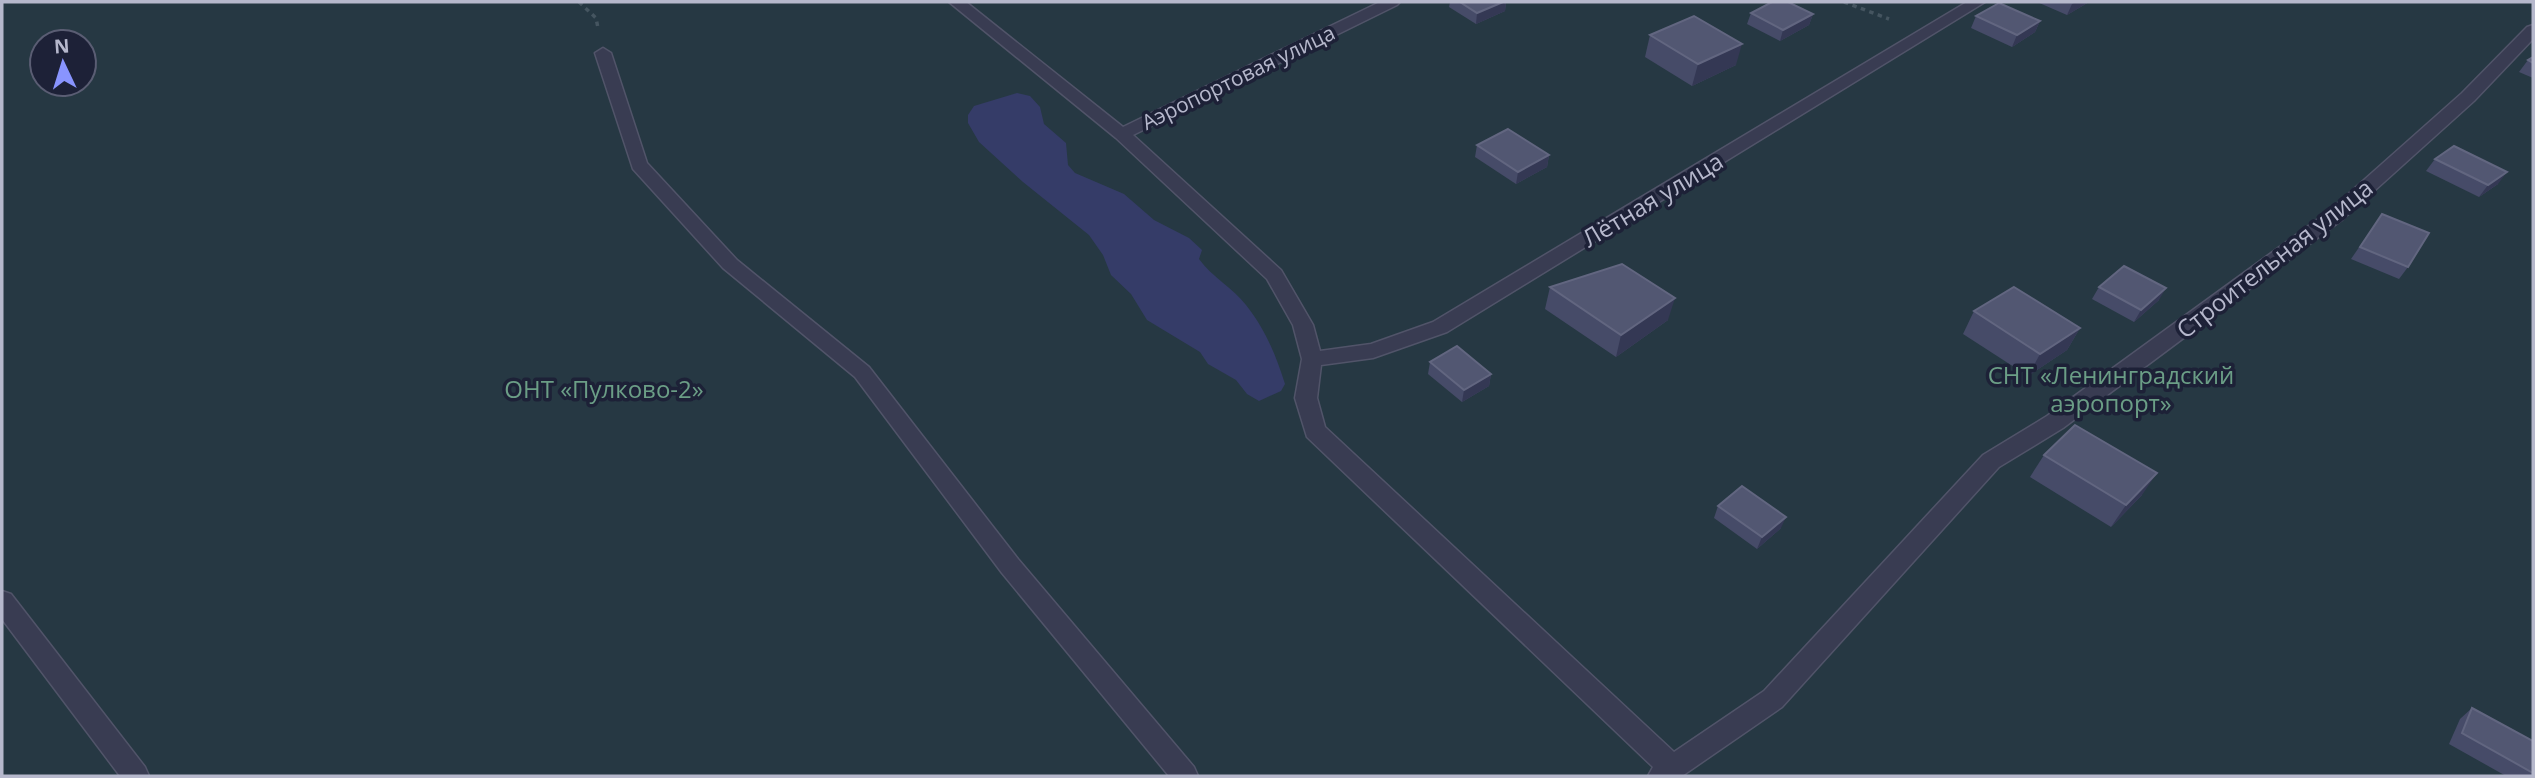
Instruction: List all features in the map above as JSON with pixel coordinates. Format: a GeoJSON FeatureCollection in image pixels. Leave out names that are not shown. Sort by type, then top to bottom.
{"type":"FeatureCollection","features":[{"type":"Feature","properties":{"kind":"lane"},"geometry":{"type":"LineString","coordinates":[[957,2],[1122,134],[1273,275],[1303,325],[1312,359],[1306,398],[1315,431],[1666,772]]}},
{"type":"Feature","properties":{"kind":"lane","name":"Аэропортовая улица"},"geometry":{"type":"LineString","coordinates":[[1122,134],[1392,2]]}},
{"type":"Feature","properties":{"kind":"lane","name":"Лётная улица"},"geometry":{"type":"LineString","coordinates":[[1312,359],[1373,351],[1440,327],[1977,2]]}},
{"type":"Feature","properties":{"kind":"lane","name":"Строительная улица"},"geometry":{"type":"LineString","coordinates":[[1666,772],[1773,699],[1991,461],[2056,422],[2336,215],[2468,97],[2533,30]]}},
{"type":"Feature","properties":{"kind":"lane"},"geometry":{"type":"LineString","coordinates":[[603,52],[639,165],[730,264],[862,372],[1010,566],[1185,776]]}},
{"type":"Feature","properties":{"kind":"lane"},"geometry":{"type":"LineString","coordinates":[[2,601],[136,776]]}},
{"type":"Feature","properties":{"kind":"green space"},"geometry":{"type":"Polygon","coordinates":[[[2,2],[2533,2],[2533,776],[2,776],[2,2]]]}},
{"type":"Feature","properties":{"kind":"water"},"geometry":{"type":"Polygon","coordinates":[[[1017,93],[1030,96],[1040,107],[1044,124],[1066,143],[1068,165],[1075,173],[1124,194],[1154,220],[1189,238],[1202,250],[1199,259],[1241,299],[1264,333],[1285,384],[1281,391],[1259,401],[1247,394],[1236,380],[1208,364],[1200,352],[1147,320],[1131,294],[1111,275],[1103,255],[1089,235],[1023,182],[979,142],[968,123],[968,115],[974,106],[1017,93]]]}},
{"type":"Feature","properties":{"kind":"building"},"geometry":{"type":"Polygon","coordinates":[[[1460,2],[1503,2],[1477,13],[1460,2]]]}},
{"type":"Feature","properties":{"kind":"building"},"geometry":{"type":"Polygon","coordinates":[[[1772,2],[1788,2],[1813,14],[1783,30],[1751,13],[1772,2]]]}},
{"type":"Feature","properties":{"kind":"building"},"geometry":{"type":"Polygon","coordinates":[[[1999,3],[2040,21],[2017,35],[1976,16],[1999,3]]]}},
{"type":"Feature","properties":{"kind":"building"},"geometry":{"type":"Polygon","coordinates":[[[1694,16],[1742,44],[1698,64],[1650,35],[1694,16]]]}},
{"type":"Feature","properties":{"kind":"building"},"geometry":{"type":"Polygon","coordinates":[[[1508,129],[1549,155],[1518,172],[1477,145],[1508,129]]]}},
{"type":"Feature","properties":{"kind":"building"},"geometry":{"type":"Polygon","coordinates":[[[2454,146],[2507,172],[2488,185],[2435,159],[2454,146]]]}},
{"type":"Feature","properties":{"kind":"building"},"geometry":{"type":"Polygon","coordinates":[[[2382,214],[2429,233],[2408,267],[2360,247],[2382,214]]]}},
{"type":"Feature","properties":{"kind":"building"},"geometry":{"type":"Polygon","coordinates":[[[1622,264],[1675,298],[1621,335],[1550,287],[1622,264]]]}},
{"type":"Feature","properties":{"kind":"building"},"geometry":{"type":"Polygon","coordinates":[[[2124,266],[2166,288],[2141,310],[2099,287],[2124,266]]]}},
{"type":"Feature","properties":{"kind":"building"},"geometry":{"type":"Polygon","coordinates":[[[2014,287],[2080,328],[2040,354],[1974,311],[2014,287]]]}},
{"type":"Feature","properties":{"kind":"building"},"geometry":{"type":"Polygon","coordinates":[[[1457,346],[1491,374],[1464,390],[1430,362],[1457,346]]]}},
{"type":"Feature","properties":{"kind":"building"},"geometry":{"type":"Polygon","coordinates":[[[2075,425],[2157,473],[2126,505],[2044,455],[2075,425]]]}},
{"type":"Feature","properties":{"kind":"building"},"geometry":{"type":"Polygon","coordinates":[[[1742,486],[1786,517],[1762,537],[1718,506],[1742,486]]]}},
{"type":"Feature","properties":{"kind":"building"},"geometry":{"type":"Polygon","coordinates":[[[2472,708],[2533,741],[2533,773],[2462,733],[2472,708]]]}},
{"type":"Feature","properties":{"kind":"park label","name":"ОНТ «Пулково-2»"},"geometry":{"type":"Point","coordinates":[604,388]}},
{"type":"Feature","properties":{"kind":"park label","name":"СНТ «Ленинградский аэропорт»"},"geometry":{"type":"Point","coordinates":[2111,388]}}]}
